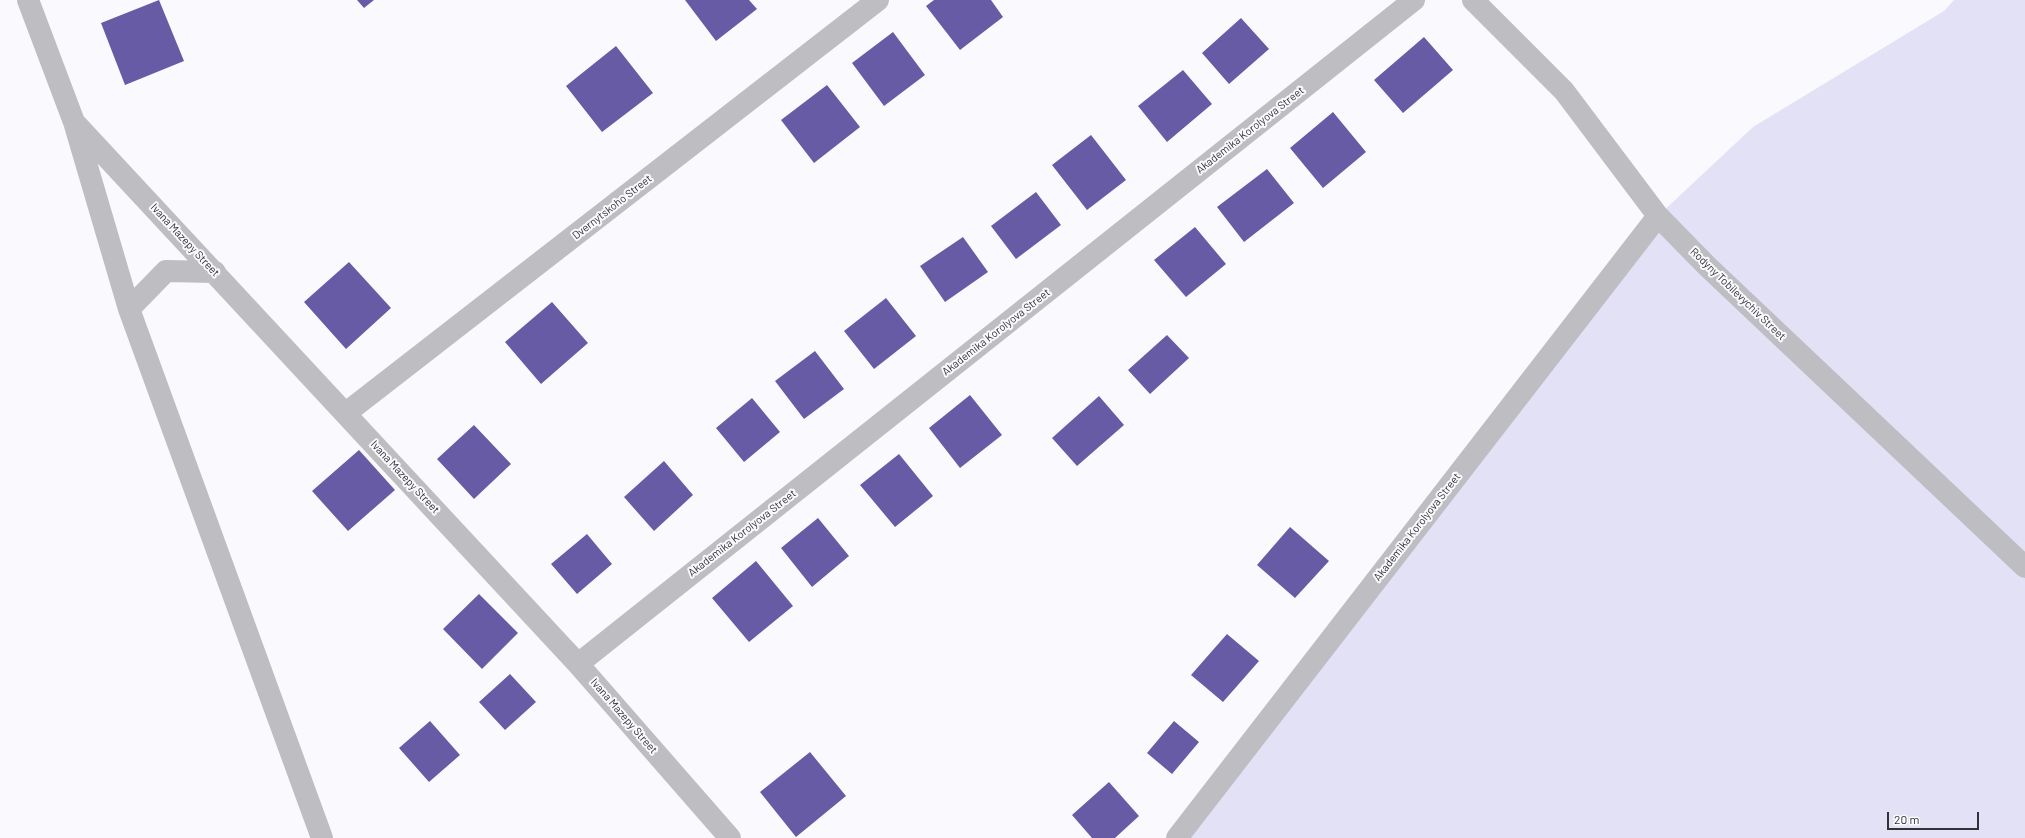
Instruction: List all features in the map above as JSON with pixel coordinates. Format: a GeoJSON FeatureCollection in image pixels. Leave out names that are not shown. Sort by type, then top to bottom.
{"type":"FeatureCollection","features":[{"type":"Feature","properties":{"kind":"street","name":"Ivana Mazepy Street"},"geometry":{"type":"LineString","coordinates":[[28,0],[74,122],[129,309],[322,838]]}},
{"type":"Feature","properties":{"kind":"street","name":"Dvernytskoho Street"},"geometry":{"type":"LineString","coordinates":[[346,413],[878,0]]}},
{"type":"Feature","properties":{"kind":"street","name":"Akademika Korolyova Street"},"geometry":{"type":"LineString","coordinates":[[578,664],[1414,0]]}},
{"type":"Feature","properties":{"kind":"street","name":"Rodyny Tobilevychiv Street"},"geometry":{"type":"LineString","coordinates":[[1473,0],[1564,91],[1658,216],[1707,266],[2025,568]]}},
{"type":"Feature","properties":{"kind":"street","name":"Ivana Mazepy Street"},"geometry":{"type":"LineString","coordinates":[[74,122],[578,664],[730,838]]}},
{"type":"Feature","properties":{"kind":"street","name":"Akademika Korolyova Street"},"geometry":{"type":"LineString","coordinates":[[1177,838],[1658,216]]}},
{"type":"Feature","properties":{"kind":"street"},"geometry":{"type":"LineString","coordinates":[[129,309],[166,271],[215,272]]}},
{"type":"Feature","properties":{"kind":"shaded area"},"geometry":{"type":"Polygon","coordinates":[[[1954,0],[2025,0],[2025,838],[1177,838],[1658,216],[1753,127],[1944,11],[1954,0]]]}},
{"type":"Feature","properties":{"kind":"building"},"geometry":{"type":"Polygon","coordinates":[[[159,0],[184,61],[125,85],[101,23],[159,0]]]}},
{"type":"Feature","properties":{"kind":"building"},"geometry":{"type":"Polygon","coordinates":[[[357,0],[374,0],[364,8],[357,0]]]}},
{"type":"Feature","properties":{"kind":"building"},"geometry":{"type":"Polygon","coordinates":[[[685,0],[749,0],[757,9],[716,41],[685,0]]]}},
{"type":"Feature","properties":{"kind":"building"},"geometry":{"type":"Polygon","coordinates":[[[934,0],[991,0],[1003,17],[960,50],[926,6],[934,0]]]}},
{"type":"Feature","properties":{"kind":"building"},"geometry":{"type":"Polygon","coordinates":[[[1241,18],[1269,49],[1229,84],[1202,53],[1241,18]]]}},
{"type":"Feature","properties":{"kind":"building"},"geometry":{"type":"Polygon","coordinates":[[[893,32],[925,75],[884,106],[852,63],[893,32]]]}},
{"type":"Feature","properties":{"kind":"building"},"geometry":{"type":"Polygon","coordinates":[[[1424,37],[1453,70],[1403,113],[1374,80],[1424,37]]]}},
{"type":"Feature","properties":{"kind":"building"},"geometry":{"type":"Polygon","coordinates":[[[616,46],[653,93],[602,132],[566,86],[616,46]]]}},
{"type":"Feature","properties":{"kind":"building"},"geometry":{"type":"Polygon","coordinates":[[[1183,70],[1212,104],[1167,142],[1138,106],[1183,70]]]}},
{"type":"Feature","properties":{"kind":"building"},"geometry":{"type":"Polygon","coordinates":[[[827,85],[860,127],[814,163],[781,120],[827,85]]]}},
{"type":"Feature","properties":{"kind":"building"},"geometry":{"type":"Polygon","coordinates":[[[1333,112],[1366,152],[1323,188],[1290,148],[1333,112]]]}},
{"type":"Feature","properties":{"kind":"building"},"geometry":{"type":"Polygon","coordinates":[[[1091,135],[1126,180],[1087,210],[1052,165],[1091,135]]]}},
{"type":"Feature","properties":{"kind":"building"},"geometry":{"type":"Polygon","coordinates":[[[1267,169],[1294,203],[1244,242],[1217,207],[1267,169]]]}},
{"type":"Feature","properties":{"kind":"building"},"geometry":{"type":"Polygon","coordinates":[[[1036,192],[1061,225],[1016,259],[991,226],[1036,192]]]}},
{"type":"Feature","properties":{"kind":"building"},"geometry":{"type":"Polygon","coordinates":[[[1195,227],[1226,264],[1186,297],[1154,260],[1195,227]]]}},
{"type":"Feature","properties":{"kind":"building"},"geometry":{"type":"Polygon","coordinates":[[[963,237],[988,272],[945,302],[920,266],[963,237]]]}},
{"type":"Feature","properties":{"kind":"building"},"geometry":{"type":"Polygon","coordinates":[[[349,262],[391,308],[346,349],[304,302],[349,262]]]}},
{"type":"Feature","properties":{"kind":"building"},"geometry":{"type":"Polygon","coordinates":[[[886,298],[916,336],[874,369],[844,331],[886,298]]]}},
{"type":"Feature","properties":{"kind":"building"},"geometry":{"type":"Polygon","coordinates":[[[552,302],[588,343],[541,384],[505,342],[552,302]]]}},
{"type":"Feature","properties":{"kind":"building"},"geometry":{"type":"Polygon","coordinates":[[[1167,335],[1189,358],[1150,394],[1128,370],[1167,335]]]}},
{"type":"Feature","properties":{"kind":"building"},"geometry":{"type":"Polygon","coordinates":[[[815,351],[844,389],[804,419],[775,381],[815,351]]]}},
{"type":"Feature","properties":{"kind":"building"},"geometry":{"type":"Polygon","coordinates":[[[970,395],[1002,435],[960,468],[929,428],[970,395]]]}},
{"type":"Feature","properties":{"kind":"building"},"geometry":{"type":"Polygon","coordinates":[[[1099,396],[1124,425],[1077,466],[1052,438],[1099,396]]]}},
{"type":"Feature","properties":{"kind":"building"},"geometry":{"type":"Polygon","coordinates":[[[752,398],[780,432],[744,462],[716,428],[752,398]]]}},
{"type":"Feature","properties":{"kind":"building"},"geometry":{"type":"Polygon","coordinates":[[[474,425],[511,464],[474,499],[437,459],[474,425]]]}},
{"type":"Feature","properties":{"kind":"building"},"geometry":{"type":"Polygon","coordinates":[[[359,450],[395,490],[348,531],[312,491],[359,450]]]}},
{"type":"Feature","properties":{"kind":"building"},"geometry":{"type":"Polygon","coordinates":[[[899,454],[933,496],[895,527],[860,485],[899,454]]]}},
{"type":"Feature","properties":{"kind":"building"},"geometry":{"type":"Polygon","coordinates":[[[664,461],[693,495],[654,531],[624,497],[664,461]]]}},
{"type":"Feature","properties":{"kind":"building"},"geometry":{"type":"Polygon","coordinates":[[[818,518],[849,556],[812,587],[781,548],[818,518]]]}},
{"type":"Feature","properties":{"kind":"building"},"geometry":{"type":"Polygon","coordinates":[[[1290,527],[1329,561],[1295,598],[1257,565],[1290,527]]]}},
{"type":"Feature","properties":{"kind":"building"},"geometry":{"type":"Polygon","coordinates":[[[587,534],[612,564],[577,594],[551,564],[587,534]]]}},
{"type":"Feature","properties":{"kind":"building"},"geometry":{"type":"Polygon","coordinates":[[[756,561],[793,606],[749,642],[712,598],[756,561]]]}},
{"type":"Feature","properties":{"kind":"building"},"geometry":{"type":"Polygon","coordinates":[[[479,594],[518,633],[482,669],[443,629],[479,594]]]}},
{"type":"Feature","properties":{"kind":"building"},"geometry":{"type":"Polygon","coordinates":[[[1227,634],[1259,661],[1223,702],[1191,675],[1227,634]]]}},
{"type":"Feature","properties":{"kind":"building"},"geometry":{"type":"Polygon","coordinates":[[[510,674],[536,702],[505,730],[479,702],[510,674]]]}},
{"type":"Feature","properties":{"kind":"building"},"geometry":{"type":"Polygon","coordinates":[[[430,721],[460,755],[429,782],[399,748],[430,721]]]}},
{"type":"Feature","properties":{"kind":"building"},"geometry":{"type":"Polygon","coordinates":[[[1174,721],[1199,742],[1172,774],[1147,753],[1174,721]]]}},
{"type":"Feature","properties":{"kind":"building"},"geometry":{"type":"Polygon","coordinates":[[[810,752],[846,796],[796,837],[760,792],[810,752]]]}},
{"type":"Feature","properties":{"kind":"building"},"geometry":{"type":"Polygon","coordinates":[[[1109,782],[1139,816],[1115,838],[1092,838],[1072,815],[1109,782]]]}}]}
